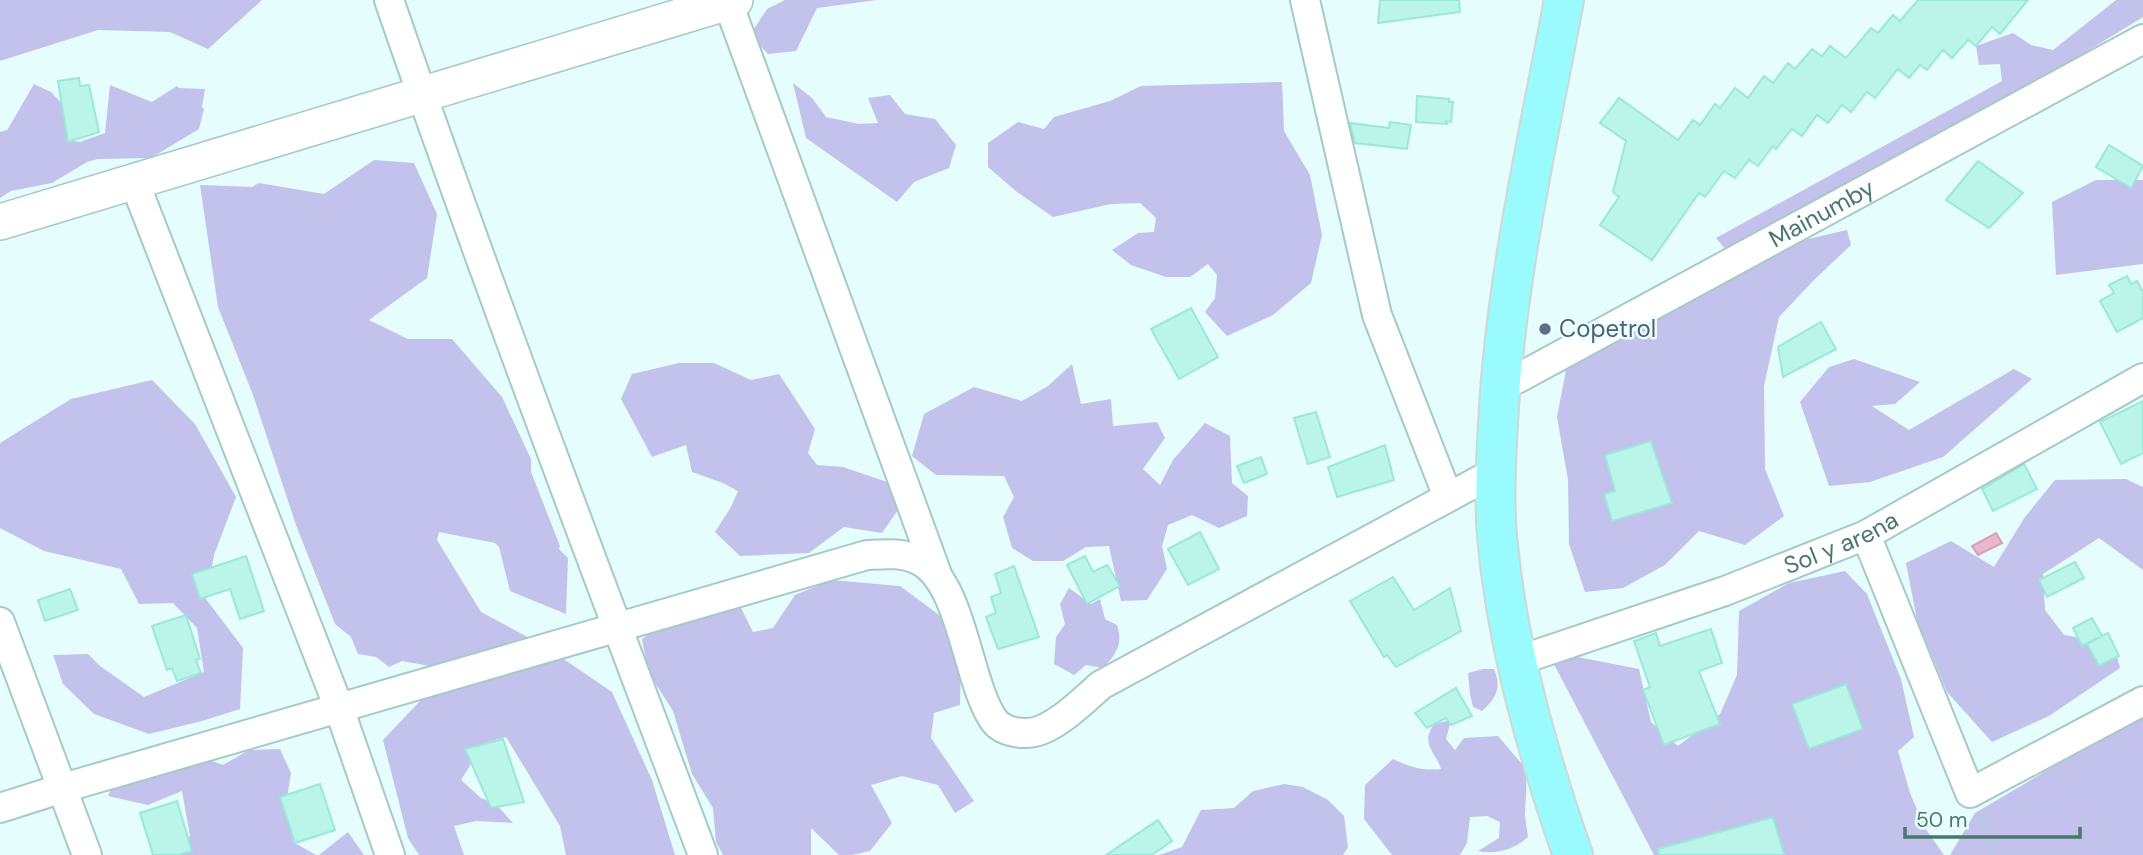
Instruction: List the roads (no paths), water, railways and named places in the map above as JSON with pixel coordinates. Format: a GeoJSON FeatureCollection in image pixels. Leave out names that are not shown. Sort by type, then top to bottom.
{"type":"FeatureCollection","features":[{"type":"Feature","properties":{"kind":"main road"},"geometry":{"type":"LineString","coordinates":[[1564,0],[1510,297],[1500,388],[1495,472],[1497,533],[1504,595],[1517,661],[1567,852]]}},
{"type":"Feature","properties":{"kind":"street"},"geometry":{"type":"LineString","coordinates":[[389,0],[617,627],[703,855]]}},
{"type":"Feature","properties":{"kind":"street"},"geometry":{"type":"LineString","coordinates":[[1305,0],[1377,315],[1448,497]]}},
{"type":"Feature","properties":{"kind":"street"},"geometry":{"type":"LineString","coordinates":[[0,222],[730,1],[938,577],[952,605],[982,698],[994,722],[1014,733],[1040,731],[1075,709],[1101,685],[1495,472]]}},
{"type":"Feature","properties":{"kind":"street","name":"Mainumby"},"geometry":{"type":"LineString","coordinates":[[1500,388],[2143,39]]}},
{"type":"Feature","properties":{"kind":"street"},"geometry":{"type":"LineString","coordinates":[[134,181],[339,708],[390,855]]}},
{"type":"Feature","properties":{"kind":"street","name":"Sol y arena"},"geometry":{"type":"LineString","coordinates":[[1517,661],[1724,591],[1866,535],[2143,378]]}},
{"type":"Feature","properties":{"kind":"street"},"geometry":{"type":"LineString","coordinates":[[1866,535],[1970,793],[2143,701]]}},
{"type":"Feature","properties":{"kind":"street"},"geometry":{"type":"LineString","coordinates":[[0,808],[867,555],[895,553],[920,561],[938,577]]}},
{"type":"Feature","properties":{"kind":"street"},"geometry":{"type":"LineString","coordinates":[[0,622],[87,855]]}},
{"type":"Feature","properties":{"kind":"place","name":"Copetrol"},"geometry":{"type":"Point","coordinates":[1545,329]}}]}
